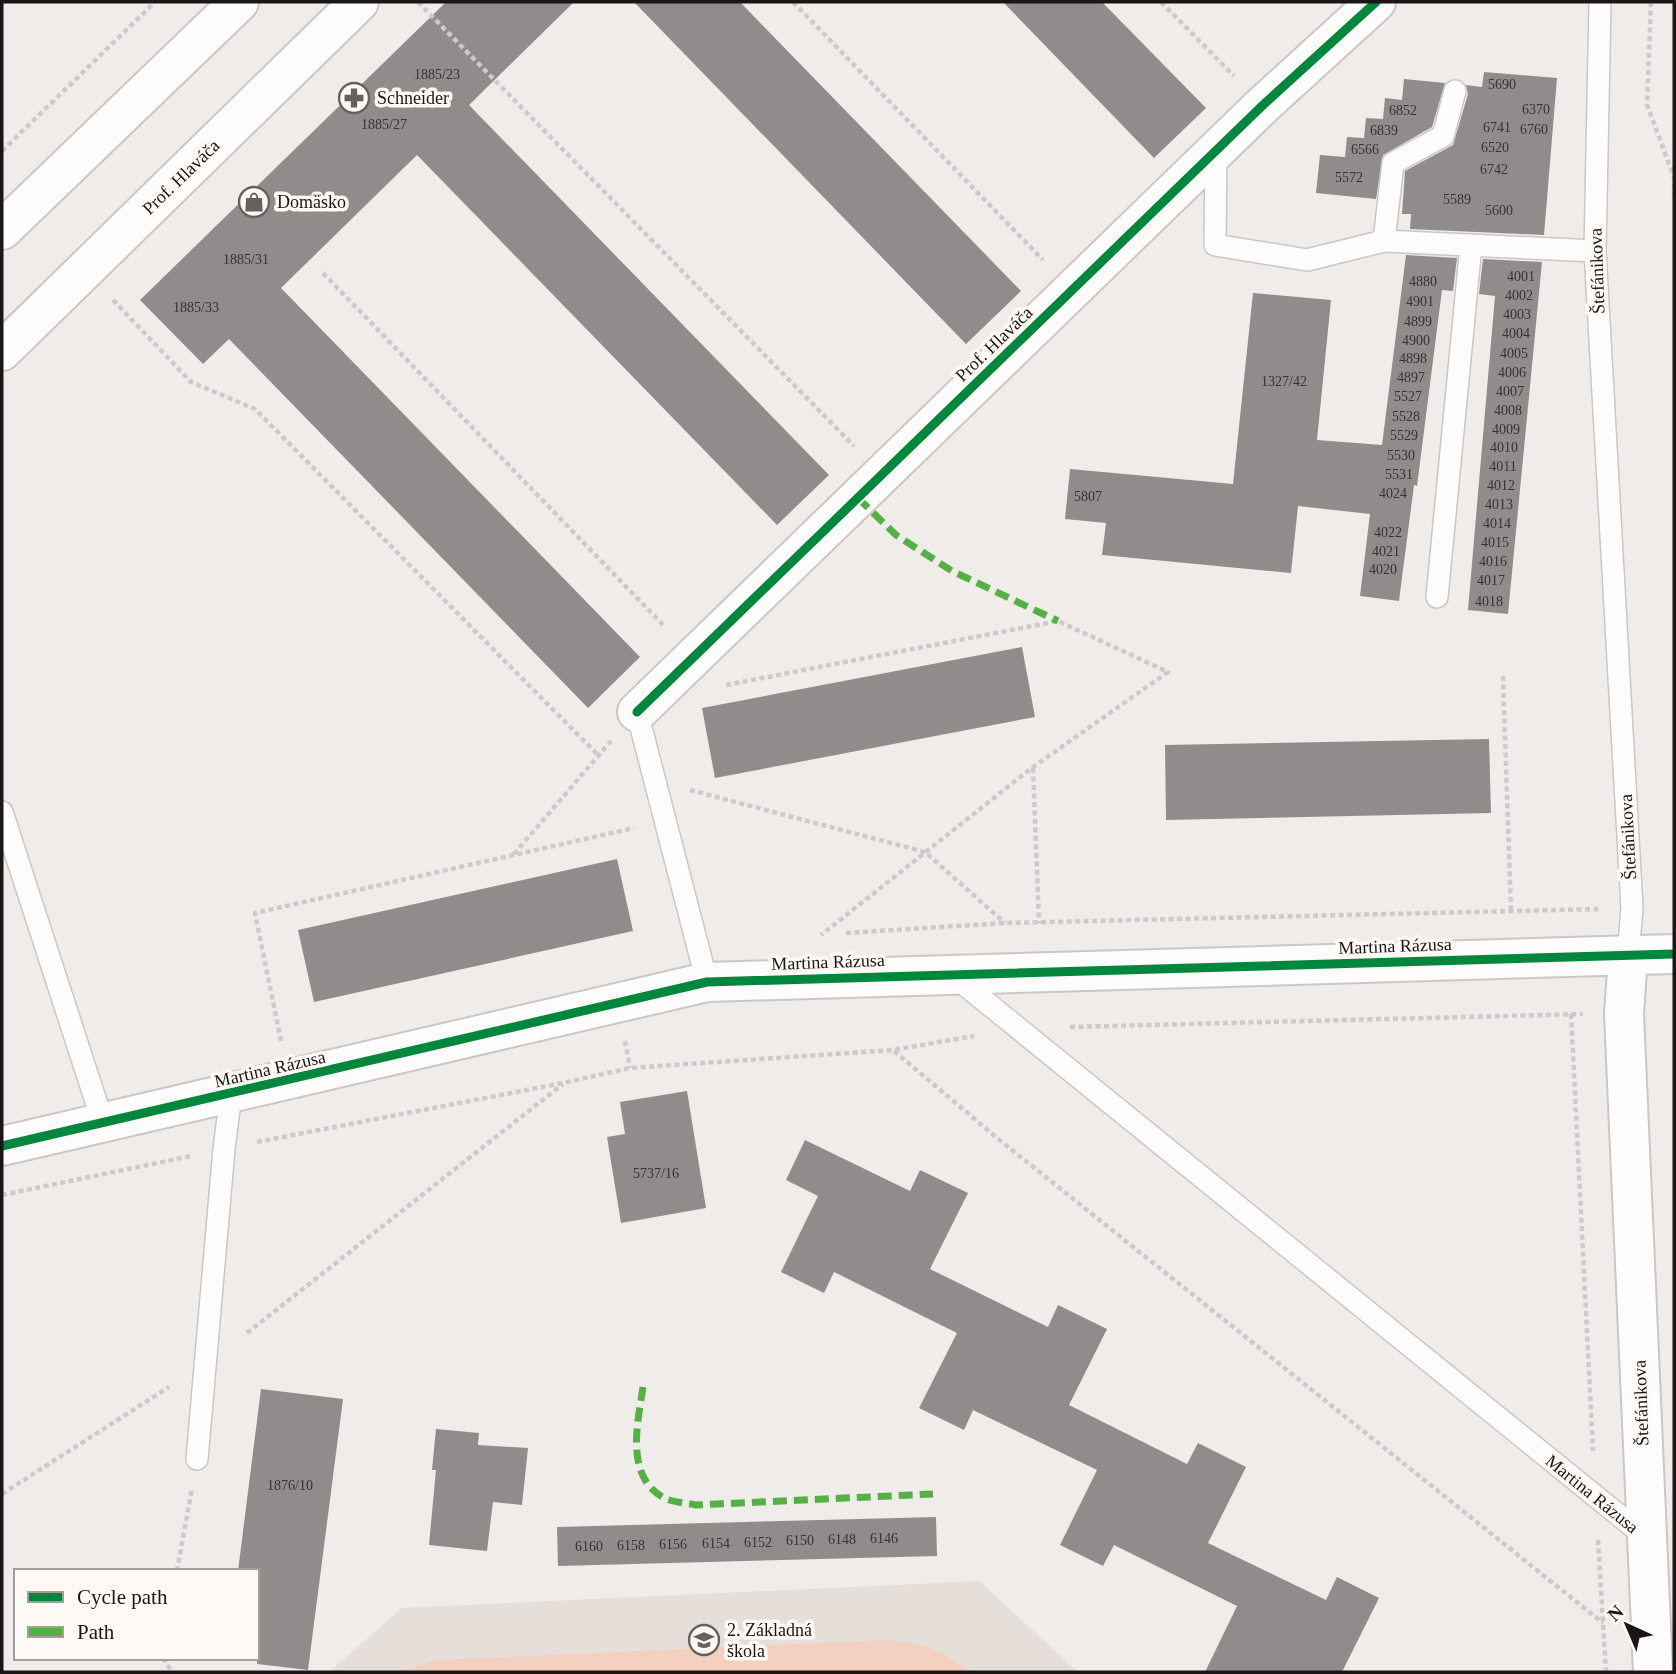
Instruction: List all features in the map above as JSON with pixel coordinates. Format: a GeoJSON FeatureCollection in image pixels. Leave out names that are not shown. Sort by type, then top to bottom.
{"type":"FeatureCollection","features":[{"type":"Feature","properties":{"kind":"street"},"geometry":{"type":"LineString","coordinates":[[2,230],[239,2]]}},
{"type":"Feature","properties":{"kind":"street","name":"Prof. Hlaváča"},"geometry":{"type":"LineString","coordinates":[[2,351],[359,2]]}},
{"type":"Feature","properties":{"kind":"street","name":"Prof. Hlaváča"},"geometry":{"type":"LineString","coordinates":[[637,712],[1216,150],[1376,2]]}},
{"type":"Feature","properties":{"kind":"street","name":"Martina Rázusa"},"geometry":{"type":"LineString","coordinates":[[2,1146],[707,982],[1674,954]]}},
{"type":"Feature","properties":{"kind":"street","name":"Štefánikova"},"geometry":{"type":"LineString","coordinates":[[1628,955],[1625,1014],[1653,1672]]}},
{"type":"Feature","properties":{"kind":"lane","name":"Štefánikova"},"geometry":{"type":"LineString","coordinates":[[1600,2],[1595,251],[1632,908],[1628,955]]}},
{"type":"Feature","properties":{"kind":"lane"},"geometry":{"type":"LineString","coordinates":[[1384,241],[1393,163],[1443,136],[1455,91]]}},
{"type":"Feature","properties":{"kind":"lane"},"geometry":{"type":"LineString","coordinates":[[1216,150],[1215,245],[1307,260],[1384,241],[1595,251]]}},
{"type":"Feature","properties":{"kind":"lane"},"geometry":{"type":"LineString","coordinates":[[1437,597],[1471,245]]}},
{"type":"Feature","properties":{"kind":"lane"},"geometry":{"type":"LineString","coordinates":[[637,712],[707,982]]}},
{"type":"Feature","properties":{"kind":"lane"},"geometry":{"type":"LineString","coordinates":[[2,811],[103,1123]]}},
{"type":"Feature","properties":{"kind":"lane","name":"Martina Rázusa"},"geometry":{"type":"LineString","coordinates":[[951,974],[1647,1538]]}},
{"type":"Feature","properties":{"kind":"lane"},"geometry":{"type":"LineString","coordinates":[[197,1459],[231,1094]]}},
{"type":"Feature","properties":{"kind":"path"},"geometry":{"type":"LineString","coordinates":[[2,151],[155,2]]}},
{"type":"Feature","properties":{"kind":"path"},"geometry":{"type":"LineString","coordinates":[[418,2],[882,474]]}},
{"type":"Feature","properties":{"kind":"path"},"geometry":{"type":"LineString","coordinates":[[793,2],[1073,290]]}},
{"type":"Feature","properties":{"kind":"path"},"geometry":{"type":"LineString","coordinates":[[1161,2],[1263,105]]}},
{"type":"Feature","properties":{"kind":"path"},"geometry":{"type":"LineString","coordinates":[[1651,2],[1647,105],[1674,177],[1674,197]]}},
{"type":"Feature","properties":{"kind":"path"},"geometry":{"type":"LineString","coordinates":[[86,270],[191,382],[255,409],[599,756]]}},
{"type":"Feature","properties":{"kind":"path"},"geometry":{"type":"LineString","coordinates":[[323,273],[694,657]]}},
{"type":"Feature","properties":{"kind":"path"},"geometry":{"type":"LineString","coordinates":[[718,687],[1058,621],[1168,673],[1033,767],[821,935]]}},
{"type":"Feature","properties":{"kind":"path"},"geometry":{"type":"LineString","coordinates":[[1503,676],[1511,911]]}},
{"type":"Feature","properties":{"kind":"path"},"geometry":{"type":"LineString","coordinates":[[513,855],[637,712]]}},
{"type":"Feature","properties":{"kind":"path"},"geometry":{"type":"LineString","coordinates":[[1033,767],[1040,923]]}},
{"type":"Feature","properties":{"kind":"path"},"geometry":{"type":"LineString","coordinates":[[655,780],[925,852],[1005,923]]}},
{"type":"Feature","properties":{"kind":"path"},"geometry":{"type":"LineString","coordinates":[[290,1080],[254,913],[666,821]]}},
{"type":"Feature","properties":{"kind":"path"},"geometry":{"type":"LineString","coordinates":[[2,1195],[302,1131],[630,1068],[893,1050],[1018,1028],[1572,1013],[1625,1014]]}},
{"type":"Feature","properties":{"kind":"path"},"geometry":{"type":"LineString","coordinates":[[1572,1013],[1606,1672]]}},
{"type":"Feature","properties":{"kind":"path"},"geometry":{"type":"LineString","coordinates":[[893,1050],[1002,1142],[1603,1623]]}},
{"type":"Feature","properties":{"kind":"path"},"geometry":{"type":"LineString","coordinates":[[247,1333],[563,1083]]}},
{"type":"Feature","properties":{"kind":"path"},"geometry":{"type":"LineString","coordinates":[[2,1494],[206,1364]]}},
{"type":"Feature","properties":{"kind":"path"},"geometry":{"type":"LineString","coordinates":[[177,1569],[197,1459]]}},
{"type":"Feature","properties":{"kind":"shaded area","name":"2. Základná škola"},"geometry":{"type":"Polygon","coordinates":[[[979,1581],[1078,1672],[329,1672],[402,1608],[979,1581]]]}},
{"type":"Feature","properties":{"kind":"shaded area"},"geometry":{"type":"Polygon","coordinates":[[[887,1640],[932,1649],[971,1672],[399,1672],[438,1660],[887,1640]]]}},
{"type":"Feature","properties":{"kind":"building"},"geometry":{"type":"Polygon","coordinates":[[[446,2],[574,2],[469,105],[829,475],[777,525],[417,155],[281,288],[640,657],[588,708],[229,339],[203,364],[140,300],[446,2]]]}},
{"type":"Feature","properties":{"kind":"building"},"geometry":{"type":"Polygon","coordinates":[[[634,2],[740,2],[1021,291],[966,344],[634,2]]]}},
{"type":"Feature","properties":{"kind":"building"},"geometry":{"type":"Polygon","coordinates":[[[1003,2],[1102,2],[1206,108],[1154,158],[1003,2]]]}},
{"type":"Feature","properties":{"kind":"building"},"geometry":{"type":"Polygon","coordinates":[[[1484,72],[1557,78],[1544,235],[1410,229],[1411,214],[1402,214],[1405,171],[1453,145],[1468,94],[1466,85],[1482,87],[1484,72]]]}},
{"type":"Feature","properties":{"kind":"building"},"geometry":{"type":"Polygon","coordinates":[[[1404,79],[1445,83],[1432,127],[1383,155],[1376,199],[1316,193],[1320,155],[1345,157],[1347,137],[1364,138],[1366,118],[1383,119],[1385,98],[1402,100],[1404,79]]]}},
{"type":"Feature","properties":{"kind":"building"},"geometry":{"type":"Polygon","coordinates":[[[1406,255],[1457,258],[1453,291],[1442,290],[1399,601],[1360,596],[1370,514],[1298,506],[1291,573],[1102,555],[1106,523],[1065,519],[1070,469],[1233,484],[1253,293],[1331,300],[1317,440],[1382,445],[1406,255]]]}},
{"type":"Feature","properties":{"kind":"building"},"geometry":{"type":"Polygon","coordinates":[[[1483,259],[1542,262],[1508,614],[1468,610],[1495,296],[1479,294],[1483,259]]]}},
{"type":"Feature","properties":{"kind":"building"},"geometry":{"type":"Polygon","coordinates":[[[1022,647],[1035,717],[715,778],[702,708],[1022,647]]]}},
{"type":"Feature","properties":{"kind":"building"},"geometry":{"type":"Polygon","coordinates":[[[1489,739],[1491,813],[1166,820],[1165,745],[1489,739]]]}},
{"type":"Feature","properties":{"kind":"building"},"geometry":{"type":"Polygon","coordinates":[[[617,859],[633,931],[314,1002],[298,930],[617,859]]]}},
{"type":"Feature","properties":{"kind":"building"},"geometry":{"type":"Polygon","coordinates":[[[687,1091],[706,1208],[621,1223],[607,1137],[625,1134],[620,1102],[687,1091]]]}},
{"type":"Feature","properties":{"kind":"building"},"geometry":{"type":"Polygon","coordinates":[[[805,1140],[910,1191],[920,1170],[968,1193],[930,1269],[1048,1327],[1058,1305],[1107,1329],[1069,1405],[1187,1464],[1198,1443],[1246,1467],[1208,1543],[1326,1600],[1337,1577],[1379,1598],[1342,1672],[1205,1672],[1237,1606],[1114,1545],[1103,1566],[1060,1545],[1097,1470],[973,1410],[964,1430],[919,1408],[957,1333],[834,1272],[824,1293],[781,1272],[818,1196],[786,1180],[805,1140]]]}},
{"type":"Feature","properties":{"kind":"building"},"geometry":{"type":"Polygon","coordinates":[[[261,1389],[343,1399],[308,1670],[257,1664],[259,1569],[238,1569],[261,1389]]]}},
{"type":"Feature","properties":{"kind":"building"},"geometry":{"type":"Polygon","coordinates":[[[436,1429],[479,1433],[478,1445],[528,1448],[522,1505],[493,1502],[487,1551],[429,1545],[436,1470],[432,1470],[436,1429]]]}},
{"type":"Feature","properties":{"kind":"building"},"geometry":{"type":"Polygon","coordinates":[[[936,1517],[937,1556],[558,1566],[557,1527],[936,1517]]]}},
{"type":"Feature","properties":{"kind":"marked path"},"geometry":{"type":"LineString","coordinates":[[858,498],[896,535],[952,571],[1058,621]]}},
{"type":"Feature","properties":{"kind":"marked path"},"geometry":{"type":"LineString","coordinates":[[643,1387],[637,1432],[638,1462],[651,1488],[664,1498],[696,1505],[933,1494]]}},
{"type":"Feature","properties":{"kind":"cycle path"},"geometry":{"type":"LineString","coordinates":[[637,712],[1263,105],[1376,2]]}},
{"type":"Feature","properties":{"kind":"cycle path"},"geometry":{"type":"LineString","coordinates":[[2,1146],[707,982],[1674,954]]}},
{"type":"Feature","properties":{"kind":"place","name":"Schneider"},"geometry":{"type":"Point","coordinates":[354,98]}},
{"type":"Feature","properties":{"kind":"place","name":"Domäsko"},"geometry":{"type":"Point","coordinates":[254,202]}},
{"type":"Feature","properties":{"kind":"place","name":"2. Základná škola"},"geometry":{"type":"Point","coordinates":[704,1640]}}]}
